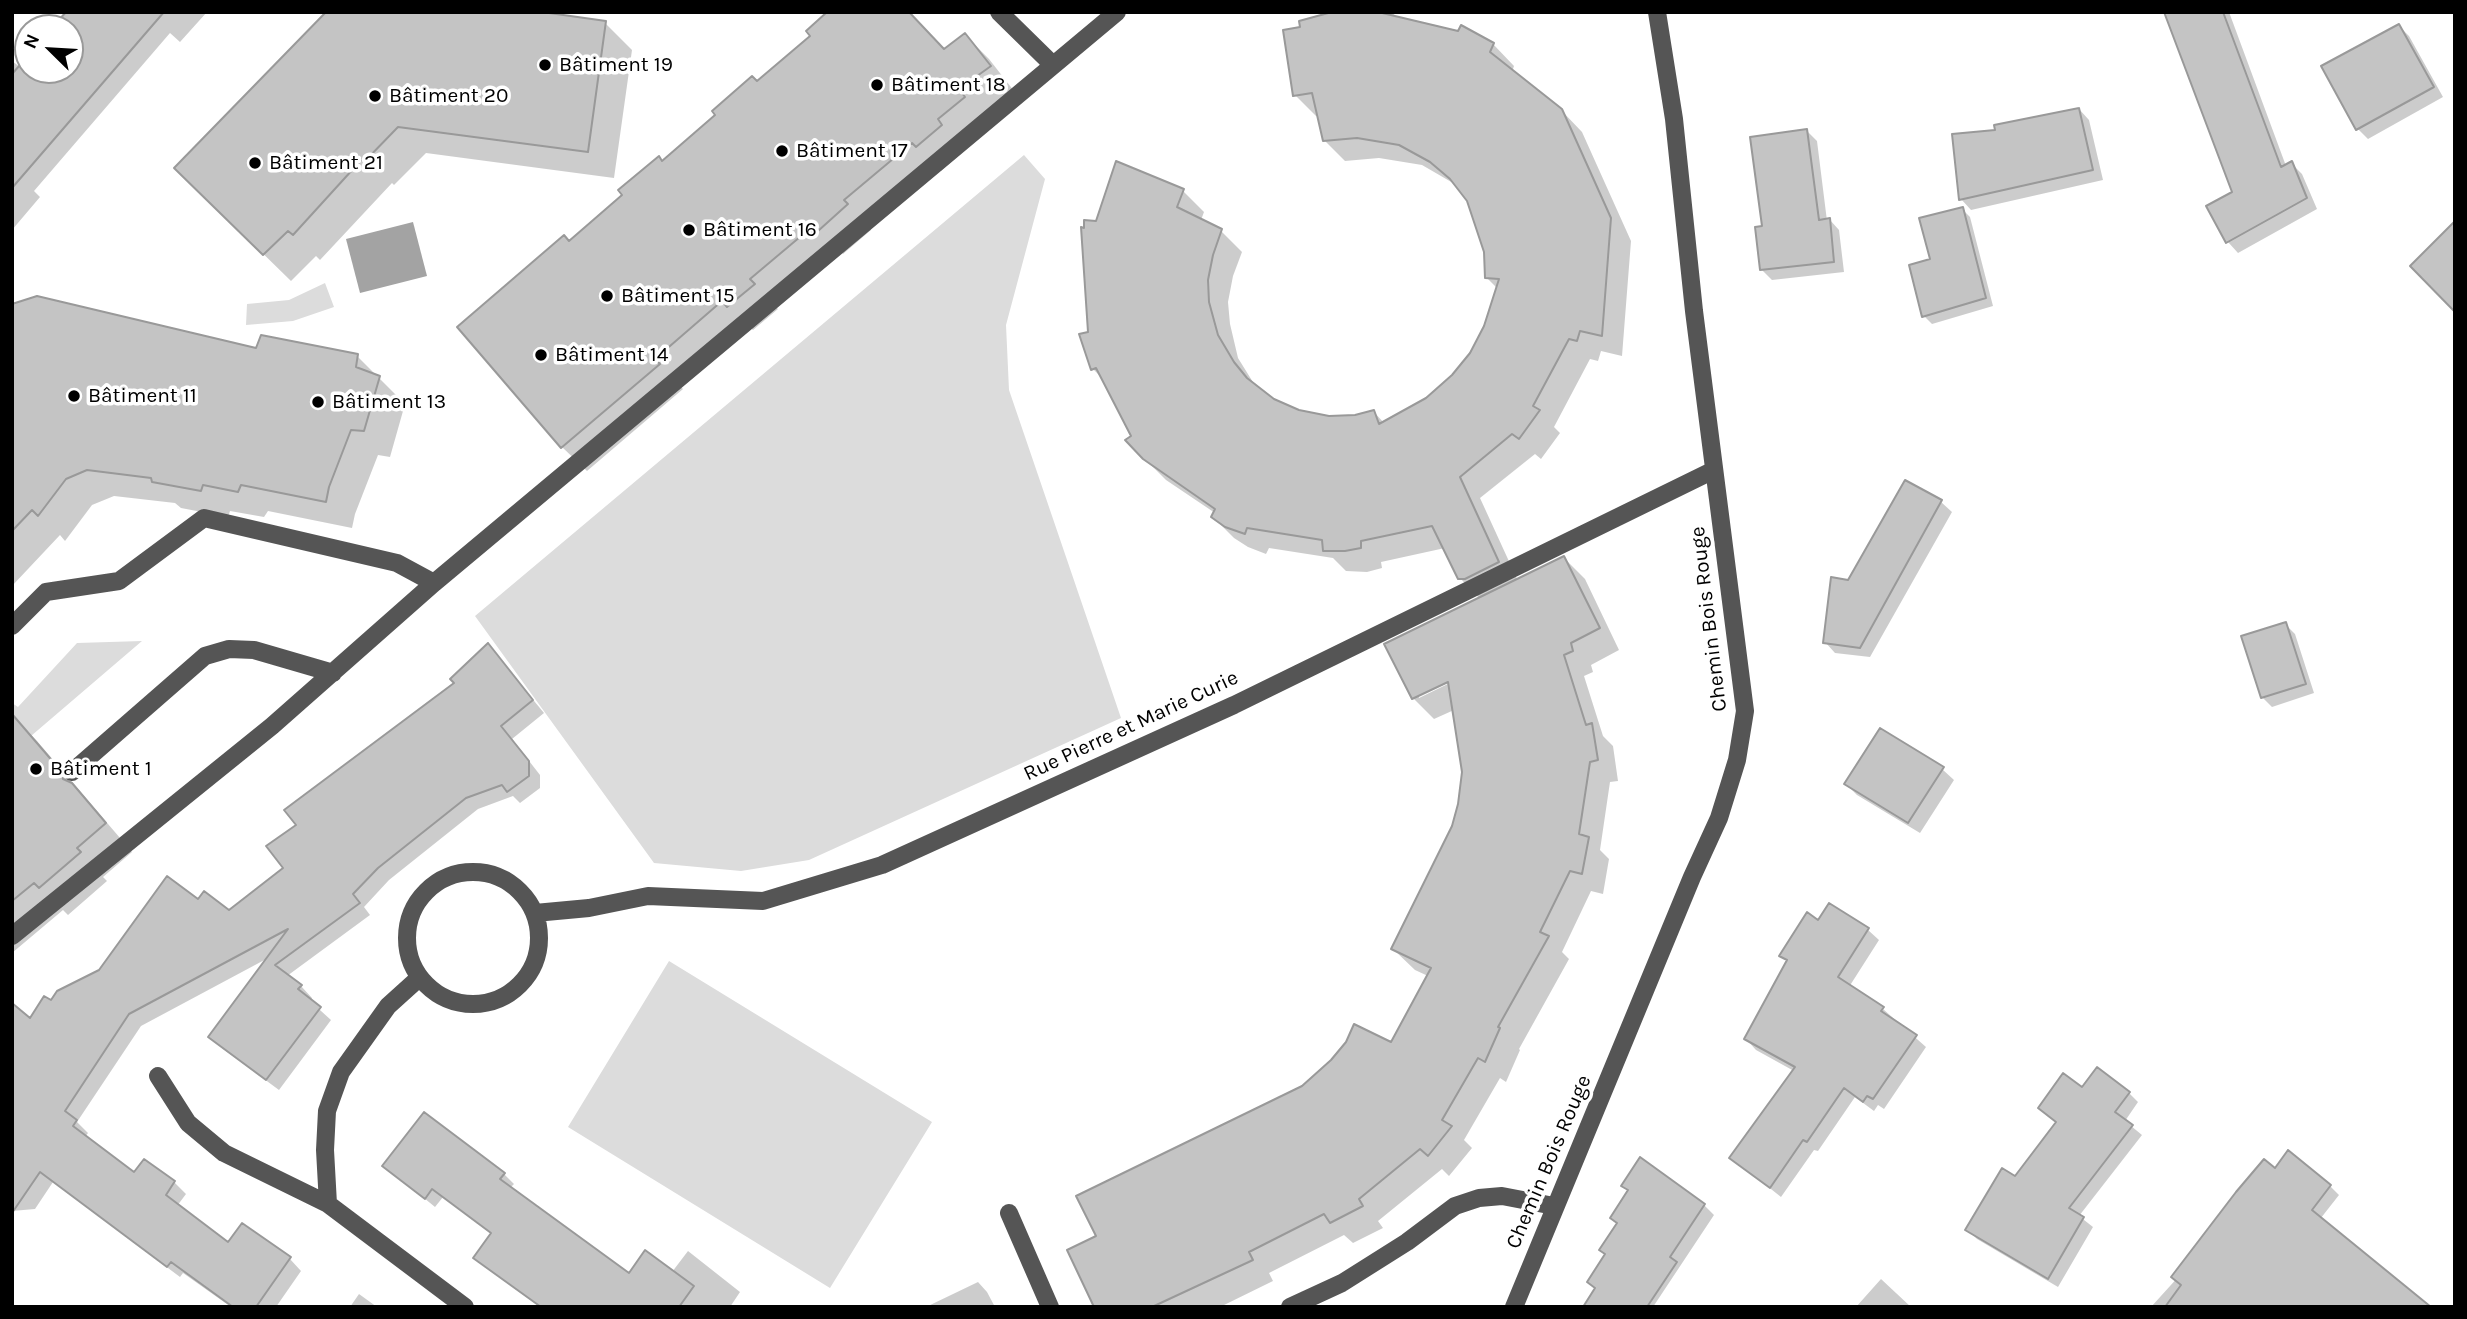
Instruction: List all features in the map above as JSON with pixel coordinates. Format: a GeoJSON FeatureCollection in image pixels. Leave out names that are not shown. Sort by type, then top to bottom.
{"type":"FeatureCollection","features":[{"type":"Feature","properties":{"kind":"street"},"geometry":{"type":"LineString","coordinates":[[999,12],[1053,65]]}},
{"type":"Feature","properties":{"kind":"street"},"geometry":{"type":"LineString","coordinates":[[12,936],[272,726],[435,583],[1117,12]]}},
{"type":"Feature","properties":{"kind":"street","name":"Chemin Bois Rouge"},"geometry":{"type":"LineString","coordinates":[[1514,1307],[1554,1206],[1719,818],[1737,761],[1745,711],[1694,311],[1674,119],[1657,12]]}},
{"type":"Feature","properties":{"kind":"street","name":"Rue Pierre et Marie Curie"},"geometry":{"type":"LineString","coordinates":[[536,913],[589,908],[648,896],[763,901],[882,865],[1234,705],[1714,470]]}},
{"type":"Feature","properties":{"kind":"street"},"geometry":{"type":"LineString","coordinates":[[12,626],[46,592],[120,581],[204,518],[397,563],[435,583]]}},
{"type":"Feature","properties":{"kind":"street"},"geometry":{"type":"LineString","coordinates":[[72,772],[205,656],[229,649],[254,650],[333,673]]}},
{"type":"Feature","properties":{"kind":"street"},"geometry":{"type":"LineString","coordinates":[[488,872],[517,887],[536,913],[539,945],[529,975],[506,996],[475,1005],[444,999],[419,978],[407,949],[410,916],[427,889],[455,873],[488,872]]}},
{"type":"Feature","properties":{"kind":"street"},"geometry":{"type":"LineString","coordinates":[[328,1204],[325,1150],[327,1111],[341,1072],[388,1006],[419,978]]}},
{"type":"Feature","properties":{"kind":"street"},"geometry":{"type":"LineString","coordinates":[[158,1076],[188,1123],[225,1153],[328,1204],[465,1307]]}},
{"type":"Feature","properties":{"kind":"street"},"geometry":{"type":"LineString","coordinates":[[1290,1307],[1342,1283],[1407,1242],[1455,1206],[1479,1198],[1502,1196],[1554,1206]]}},
{"type":"Feature","properties":{"kind":"street"},"geometry":{"type":"LineString","coordinates":[[1009,1213],[1050,1307]]}},
{"type":"Feature","properties":{"kind":"shaded area"},"geometry":{"type":"Polygon","coordinates":[[[1024,155],[1045,179],[1006,325],[1009,390],[1121,718],[809,860],[741,871],[654,863],[475,616],[1024,155]]]}},
{"type":"Feature","properties":{"kind":"shaded area"},"geometry":{"type":"Polygon","coordinates":[[[413,222],[427,276],[360,293],[346,239],[413,222]]]}},
{"type":"Feature","properties":{"kind":"shaded area"},"geometry":{"type":"Polygon","coordinates":[[[325,283],[334,307],[293,321],[246,325],[247,304],[289,300],[325,283]]]}},
{"type":"Feature","properties":{"kind":"shaded area"},"geometry":{"type":"Polygon","coordinates":[[[142,641],[31,736],[12,714],[12,703],[18,707],[77,643],[142,641]]]}},
{"type":"Feature","properties":{"kind":"shaded area"},"geometry":{"type":"Polygon","coordinates":[[[669,961],[932,1122],[830,1288],[568,1127],[669,961]]]}},
{"type":"Feature","properties":{"kind":"building"},"geometry":{"type":"Polygon","coordinates":[[[164,12],[12,188],[12,74],[14,72],[14,84],[84,84],[84,14],[64,14],[164,12]]]}},
{"type":"Feature","properties":{"kind":"building"},"geometry":{"type":"Polygon","coordinates":[[[326,12],[542,12],[606,21],[588,152],[398,127],[366,160],[364,157],[293,235],[288,231],[263,255],[174,168],[326,12]]]}},
{"type":"Feature","properties":{"kind":"building"},"geometry":{"type":"Polygon","coordinates":[[[827,12],[909,12],[944,49],[965,33],[991,66],[959,89],[965,97],[938,119],[942,125],[916,147],[912,143],[844,200],[848,204],[818,231],[813,226],[750,279],[755,284],[727,307],[722,301],[655,359],[660,364],[561,448],[457,327],[564,235],[569,241],[622,195],[618,190],[659,156],[662,161],[715,115],[712,111],[752,76],[757,81],[810,36],[806,31],[827,12]]]}},
{"type":"Feature","properties":{"kind":"building"},"geometry":{"type":"Polygon","coordinates":[[[1332,12],[1378,12],[1458,31],[1461,25],[1494,43],[1490,52],[1562,109],[1611,218],[1602,336],[1580,331],[1577,341],[1569,339],[1533,406],[1540,410],[1519,439],[1512,434],[1460,477],[1499,562],[1465,579],[1458,579],[1432,526],[1361,541],[1361,548],[1345,551],[1323,551],[1322,540],[1247,528],[1245,534],[1225,527],[1211,517],[1215,509],[1143,459],[1125,440],[1131,436],[1096,368],[1091,370],[1079,334],[1088,332],[1081,227],[1084,228],[1084,220],[1096,221],[1116,161],[1184,189],[1177,207],[1222,229],[1208,280],[1209,302],[1218,335],[1247,378],[1274,399],[1299,410],[1329,416],[1355,415],[1374,410],[1379,424],[1426,398],[1452,375],[1470,353],[1484,326],[1499,279],[1485,278],[1484,252],[1467,201],[1450,179],[1430,162],[1399,145],[1357,138],[1323,141],[1312,93],[1293,96],[1283,30],[1300,27],[1299,21],[1332,12]]]}},
{"type":"Feature","properties":{"kind":"building"},"geometry":{"type":"Polygon","coordinates":[[[2164,12],[2223,12],[2281,167],[2292,161],[2307,198],[2226,243],[2206,206],[2232,192],[2164,12]]]}},
{"type":"Feature","properties":{"kind":"building"},"geometry":{"type":"Polygon","coordinates":[[[2399,24],[2434,87],[2356,130],[2321,66],[2399,24]]]}},
{"type":"Feature","properties":{"kind":"building"},"geometry":{"type":"Polygon","coordinates":[[[2079,108],[2093,170],[1959,200],[1952,134],[1995,130],[1994,125],[2079,108]]]}},
{"type":"Feature","properties":{"kind":"building"},"geometry":{"type":"Polygon","coordinates":[[[1807,129],[1819,220],[1830,218],[1834,262],[1760,270],[1755,227],[1762,226],[1750,137],[1807,129]]]}},
{"type":"Feature","properties":{"kind":"building"},"geometry":{"type":"Polygon","coordinates":[[[1963,207],[1986,298],[1922,317],[1909,265],[1930,259],[1919,218],[1963,207]]]}},
{"type":"Feature","properties":{"kind":"building"},"geometry":{"type":"Polygon","coordinates":[[[2455,221],[2455,312],[2410,266],[2455,221]]]}},
{"type":"Feature","properties":{"kind":"building"},"geometry":{"type":"Polygon","coordinates":[[[37,296],[256,348],[261,335],[358,354],[356,367],[380,376],[364,431],[351,430],[326,502],[241,485],[238,492],[203,485],[201,491],[152,482],[151,478],[87,470],[66,479],[38,516],[32,510],[12,531],[12,304],[37,296]]]}},
{"type":"Feature","properties":{"kind":"building"},"geometry":{"type":"Polygon","coordinates":[[[1905,480],[1942,500],[1860,648],[1823,643],[1831,577],[1848,580],[1905,480]]]}},
{"type":"Feature","properties":{"kind":"building"},"geometry":{"type":"Polygon","coordinates":[[[1564,556],[1600,628],[1571,643],[1573,651],[1564,655],[1586,725],[1592,723],[1598,760],[1590,762],[1579,834],[1589,837],[1582,874],[1570,871],[1540,932],[1549,936],[1498,1027],[1500,1028],[1485,1062],[1478,1058],[1442,1120],[1452,1126],[1428,1156],[1420,1149],[1359,1199],[1363,1206],[1330,1223],[1324,1214],[1249,1252],[1253,1260],[1152,1307],[1094,1307],[1067,1250],[1096,1236],[1076,1196],[1302,1086],[1331,1060],[1346,1042],[1354,1024],[1391,1042],[1431,968],[1391,949],[1452,826],[1462,772],[1448,682],[1412,699],[1384,644],[1564,556]]]}},
{"type":"Feature","properties":{"kind":"building"},"geometry":{"type":"Polygon","coordinates":[[[2286,622],[2306,684],[2261,698],[2241,636],[2286,622]]]}},
{"type":"Feature","properties":{"kind":"building"},"geometry":{"type":"Polygon","coordinates":[[[488,643],[533,700],[501,726],[529,761],[529,776],[507,792],[502,785],[466,798],[378,868],[353,894],[360,903],[275,965],[302,985],[298,989],[321,1007],[266,1080],[208,1037],[288,929],[129,1014],[65,1111],[77,1120],[73,1126],[134,1172],[144,1159],[175,1181],[166,1195],[228,1242],[242,1223],[291,1257],[256,1307],[233,1307],[171,1262],[167,1267],[40,1172],[12,1213],[12,1003],[30,1018],[44,996],[51,1000],[57,991],[99,970],[167,876],[198,899],[204,891],[229,910],[283,868],[266,846],[296,825],[284,810],[454,683],[450,679],[488,643]]]}},
{"type":"Feature","properties":{"kind":"building","name":"Bâtiment 1"},"geometry":{"type":"Polygon","coordinates":[[[12,714],[61,771],[63,779],[72,783],[106,823],[77,848],[81,852],[39,888],[34,883],[12,901],[12,714]]]}},
{"type":"Feature","properties":{"kind":"building"},"geometry":{"type":"Polygon","coordinates":[[[1880,728],[1944,767],[1908,823],[1844,784],[1880,728]]]}},
{"type":"Feature","properties":{"kind":"building"},"geometry":{"type":"Polygon","coordinates":[[[1829,903],[1869,928],[1838,977],[1884,1007],[1881,1011],[1917,1035],[1873,1099],[1867,1096],[1863,1102],[1844,1088],[1807,1142],[1803,1140],[1770,1188],[1729,1158],[1795,1067],[1744,1039],[1787,960],[1779,956],[1807,912],[1818,920],[1829,903]]]}},
{"type":"Feature","properties":{"kind":"building"},"geometry":{"type":"Polygon","coordinates":[[[2097,1067],[2130,1092],[2115,1112],[2133,1125],[2069,1208],[2084,1217],[2048,1279],[1965,1230],[2002,1168],[2015,1176],[2056,1122],[2038,1108],[2063,1073],[2082,1087],[2097,1067]]]}},
{"type":"Feature","properties":{"kind":"building"},"geometry":{"type":"Polygon","coordinates":[[[424,1112],[505,1173],[500,1179],[629,1273],[645,1250],[694,1286],[679,1307],[541,1307],[473,1258],[491,1233],[432,1189],[425,1199],[382,1166],[424,1112]]]}},
{"type":"Feature","properties":{"kind":"building"},"geometry":{"type":"Polygon","coordinates":[[[2288,1150],[2331,1185],[2312,1210],[2431,1307],[2165,1307],[2181,1285],[2171,1277],[2236,1192],[2264,1159],[2275,1168],[2288,1150]]]}},
{"type":"Feature","properties":{"kind":"building"},"geometry":{"type":"Polygon","coordinates":[[[1640,1157],[1705,1204],[1670,1257],[1677,1262],[1647,1307],[1583,1307],[1595,1288],[1587,1282],[1605,1254],[1599,1250],[1617,1223],[1610,1218],[1628,1190],[1621,1186],[1640,1157]]]}},
{"type":"Feature","properties":{"kind":"place","name":"Bâtiment 19"},"geometry":{"type":"Point","coordinates":[545,65]}},
{"type":"Feature","properties":{"kind":"place","name":"Bâtiment 18"},"geometry":{"type":"Point","coordinates":[877,85]}},
{"type":"Feature","properties":{"kind":"place","name":"Bâtiment 20"},"geometry":{"type":"Point","coordinates":[375,96]}},
{"type":"Feature","properties":{"kind":"place","name":"Bâtiment 17"},"geometry":{"type":"Point","coordinates":[782,151]}},
{"type":"Feature","properties":{"kind":"place","name":"Bâtiment 21"},"geometry":{"type":"Point","coordinates":[255,163]}},
{"type":"Feature","properties":{"kind":"place","name":"Bâtiment 16"},"geometry":{"type":"Point","coordinates":[689,230]}},
{"type":"Feature","properties":{"kind":"place","name":"Bâtiment 15"},"geometry":{"type":"Point","coordinates":[607,296]}},
{"type":"Feature","properties":{"kind":"place","name":"Bâtiment 14"},"geometry":{"type":"Point","coordinates":[541,355]}},
{"type":"Feature","properties":{"kind":"place","name":"Bâtiment 11"},"geometry":{"type":"Point","coordinates":[74,396]}},
{"type":"Feature","properties":{"kind":"place","name":"Bâtiment 13"},"geometry":{"type":"Point","coordinates":[318,402]}},
{"type":"Feature","properties":{"kind":"place","name":"Bâtiment 1"},"geometry":{"type":"Point","coordinates":[36,769]}}]}
